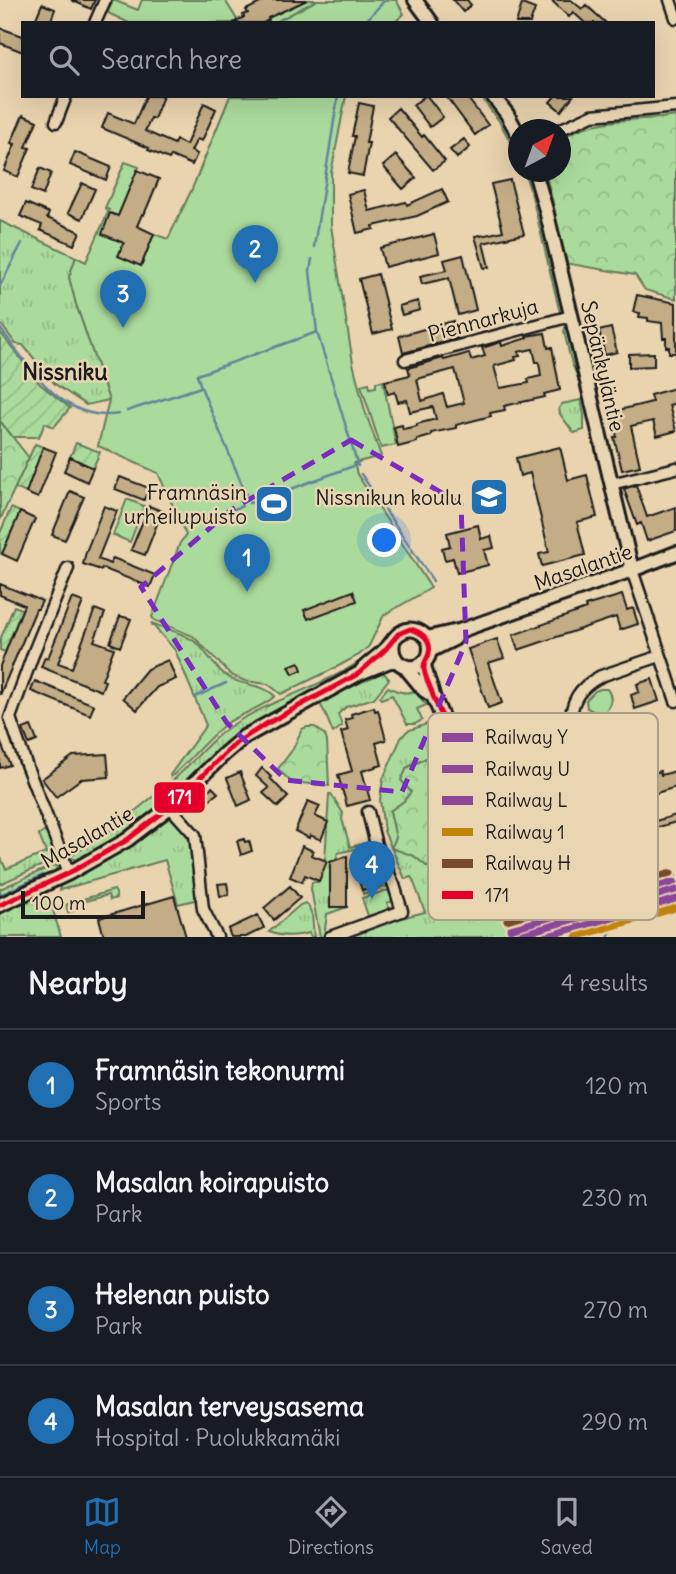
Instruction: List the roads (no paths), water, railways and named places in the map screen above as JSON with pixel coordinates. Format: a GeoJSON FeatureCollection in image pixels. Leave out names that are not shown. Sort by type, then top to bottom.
{"type":"FeatureCollection","features":[{"type":"Feature","properties":{"kind":"street"},"geometry":{"type":"LineString","coordinates":[[96,21],[105,0]]}},
{"type":"Feature","properties":{"kind":"street"},"geometry":{"type":"LineString","coordinates":[[415,0],[431,21]]}},
{"type":"Feature","properties":{"kind":"street"},"geometry":{"type":"LineString","coordinates":[[670,0],[676,18]]}},
{"type":"Feature","properties":{"kind":"street"},"geometry":{"type":"LineString","coordinates":[[56,122],[65,98]]}},
{"type":"Feature","properties":{"kind":"street"},"geometry":{"type":"LineString","coordinates":[[494,98],[509,119]]}},
{"type":"Feature","properties":{"kind":"street"},"geometry":{"type":"LineString","coordinates":[[571,125],[592,115],[676,107]]}},
{"type":"Feature","properties":{"kind":"street","name":"Sepänkyläntie"},"geometry":{"type":"LineString","coordinates":[[537,182],[632,570]]}},
{"type":"Feature","properties":{"kind":"street","name":"Piennarkuja"},"geometry":{"type":"LineString","coordinates":[[405,360],[571,316]]}},
{"type":"Feature","properties":{"kind":"street"},"geometry":{"type":"LineString","coordinates":[[611,484],[676,468]]}},
{"type":"Feature","properties":{"kind":"street","name":"Masalantie"},"geometry":{"type":"LineString","coordinates":[[427,650],[454,639],[462,630],[676,553]]}},
{"type":"Feature","properties":{"kind":"street"},"geometry":{"type":"LineString","coordinates":[[68,568],[10,718],[69,873]]}},
{"type":"Feature","properties":{"kind":"street"},"geometry":{"type":"LineString","coordinates":[[632,570],[676,701]]}},
{"type":"Feature","properties":{"kind":"street"},"geometry":{"type":"LineString","coordinates":[[433,696],[424,690],[401,664],[392,649],[398,634],[410,629],[418,631],[427,650],[424,670],[440,713]]}},
{"type":"Feature","properties":{"kind":"street","name":"Masalantie"},"geometry":{"type":"LineString","coordinates":[[358,674],[393,642]]}},
{"type":"Feature","properties":{"kind":"street"},"geometry":{"type":"LineString","coordinates":[[401,664],[413,667],[427,650]]}},
{"type":"Feature","properties":{"kind":"street"},"geometry":{"type":"LineString","coordinates":[[571,713],[580,691],[592,680],[660,656]]}},
{"type":"Feature","properties":{"kind":"street","name":"Masalantie"},"geometry":{"type":"LineString","coordinates":[[0,905],[69,873],[127,840],[170,807],[236,743],[266,724],[358,674],[390,661],[401,664]]}},
{"type":"Feature","properties":{"kind":"street"},"geometry":{"type":"LineString","coordinates":[[170,807],[195,835],[203,909],[217,937]]}},
{"type":"Feature","properties":{"kind":"street"},"geometry":{"type":"LineString","coordinates":[[330,937],[402,911],[376,845],[368,812]]}},
{"type":"Feature","properties":{"kind":"street"},"geometry":{"type":"LineString","coordinates":[[531,920],[538,937]]}},
{"type":"Feature","properties":{"kind":"waterway"},"geometry":{"type":"LineString","coordinates":[[366,21],[385,0]]}},
{"type":"Feature","properties":{"kind":"waterway"},"geometry":{"type":"LineString","coordinates":[[314,247],[338,98]]}},
{"type":"Feature","properties":{"kind":"waterway"},"geometry":{"type":"LineString","coordinates":[[0,286],[22,243]]}},
{"type":"Feature","properties":{"kind":"waterway"},"geometry":{"type":"LineString","coordinates":[[312,259],[310,271],[317,332]]}},
{"type":"Feature","properties":{"kind":"waterway"},"geometry":{"type":"LineString","coordinates":[[0,328],[36,375],[64,401],[80,410],[99,415],[119,414]]}},
{"type":"Feature","properties":{"kind":"waterway"},"geometry":{"type":"LineString","coordinates":[[127,411],[201,387],[197,375],[317,332],[358,466]]}},
{"type":"Feature","properties":{"kind":"waterway"},"geometry":{"type":"LineString","coordinates":[[201,387],[246,494]]}},
{"type":"Feature","properties":{"kind":"waterway"},"geometry":{"type":"LineString","coordinates":[[261,500],[356,465]]}},
{"type":"Feature","properties":{"kind":"waterway"},"geometry":{"type":"LineString","coordinates":[[361,474],[433,581]]}},
{"type":"Feature","properties":{"kind":"waterway"},"geometry":{"type":"LineString","coordinates":[[249,503],[254,502]]}},
{"type":"Feature","properties":{"kind":"waterway"},"geometry":{"type":"LineString","coordinates":[[188,527],[242,506]]}},
{"type":"Feature","properties":{"kind":"waterway"},"geometry":{"type":"LineString","coordinates":[[195,697],[226,683]]}},
{"type":"Feature","properties":{"kind":"waterway"},"geometry":{"type":"LineString","coordinates":[[0,895],[43,875]]}},
{"type":"Feature","properties":{"kind":"waterway"},"geometry":{"type":"LineString","coordinates":[[608,937],[616,923]]}},
{"type":"Feature","properties":{"kind":"rail line","name":"H"},"geometry":{"type":"LineString","coordinates":[[658,877],[671,873]]}},
{"type":"Feature","properties":{"kind":"rail line","name":"L"},"geometry":{"type":"LineString","coordinates":[[658,887],[674,882]]}},
{"type":"Feature","properties":{"kind":"rail line","name":"Y"},"geometry":{"type":"LineString","coordinates":[[658,895],[676,890]]}},
{"type":"Feature","properties":{"kind":"rail line","name":"U"},"geometry":{"type":"LineString","coordinates":[[658,904],[676,899]]}},
{"type":"Feature","properties":{"kind":"rail line","name":"1"},"geometry":{"type":"LineString","coordinates":[[658,913],[676,908]]}},
{"type":"Feature","properties":{"kind":"rail line","name":"L"},"geometry":{"type":"LineString","coordinates":[[510,929],[541,920]]}},
{"type":"Feature","properties":{"kind":"rail line","name":"Y"},"geometry":{"type":"LineString","coordinates":[[512,937],[571,920]]}},
{"type":"Feature","properties":{"kind":"rail line","name":"U"},"geometry":{"type":"LineString","coordinates":[[544,937],[603,920]]}},
{"type":"Feature","properties":{"kind":"rail line","name":"1"},"geometry":{"type":"LineString","coordinates":[[576,937],[635,920]]}},
{"type":"Feature","properties":{"kind":"place","name":"Masalan koirapuisto"},"geometry":{"type":"Point","coordinates":[255,283]}},
{"type":"Feature","properties":{"kind":"place","name":"Helenan puisto"},"geometry":{"type":"Point","coordinates":[123,328]}},
{"type":"Feature","properties":{"kind":"place","name":"Nissnikun koulu"},"geometry":{"type":"Point","coordinates":[489,497]}},
{"type":"Feature","properties":{"kind":"place","name":"Framnäsin urheilupuisto"},"geometry":{"type":"Point","coordinates":[274,504]}},
{"type":"Feature","properties":{"kind":"place","name":"Framnäsin tekonurmi"},"geometry":{"type":"Point","coordinates":[247,592]}},
{"type":"Feature","properties":{"kind":"place","name":"Masalan terveysasema"},"geometry":{"type":"Point","coordinates":[372,899]}},
{"type":"Feature","properties":{"kind":"district","name":"Nissniku"},"geometry":{"type":"Point","coordinates":[65,371]}}]}
